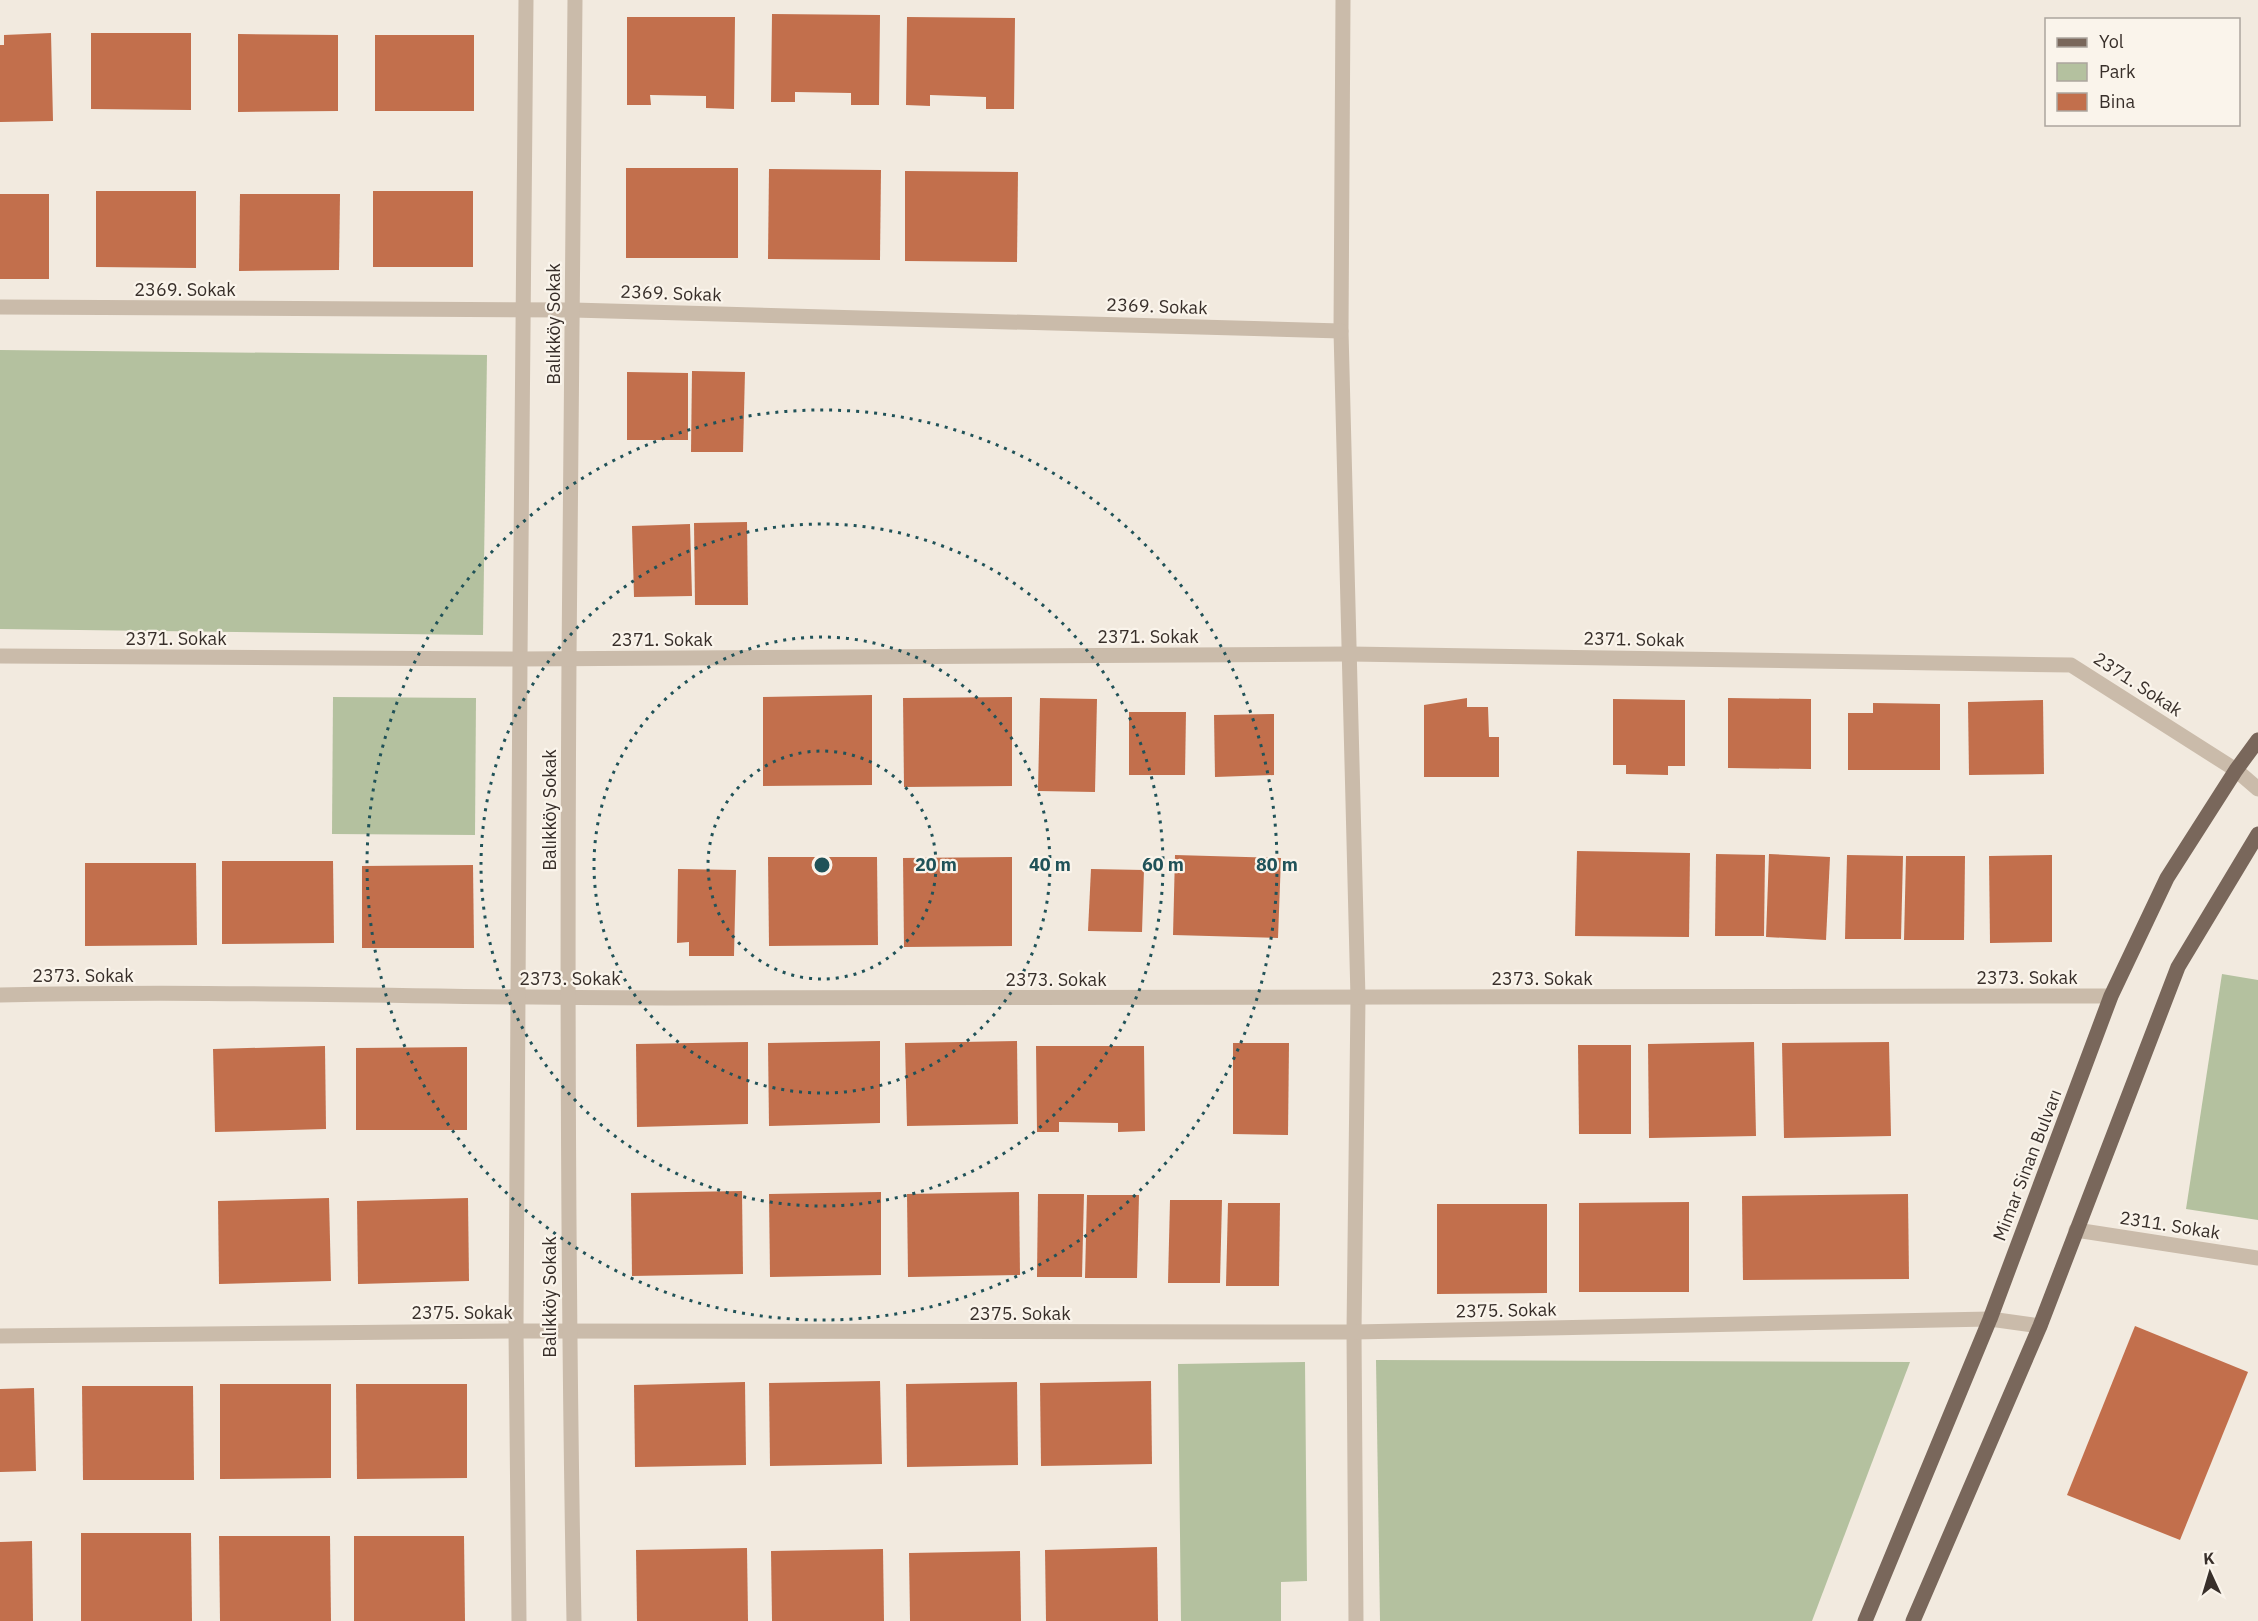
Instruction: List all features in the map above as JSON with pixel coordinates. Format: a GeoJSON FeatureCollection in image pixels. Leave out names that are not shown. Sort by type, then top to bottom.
{"type":"FeatureCollection","features":[{"type":"Feature","properties":{"kind":"main road","name":"Mimar Sinan Bulvarı"},"geometry":{"type":"LineString","coordinates":[[1865,1621],[1990,1319],[2111,996],[2167,878],[2236,770],[2258,740]]}},
{"type":"Feature","properties":{"kind":"main road"},"geometry":{"type":"LineString","coordinates":[[1913,1621],[2040,1326],[2178,967],[2258,834]]}},
{"type":"Feature","properties":{"kind":"street","name":"Balıkköy Sokak"},"geometry":{"type":"LineString","coordinates":[[519,1621],[516,1331],[517,998],[526,0]]}},
{"type":"Feature","properties":{"kind":"street","name":"Balıkköy Sokak"},"geometry":{"type":"LineString","coordinates":[[574,1621],[567,998],[575,0]]}},
{"type":"Feature","properties":{"kind":"street"},"geometry":{"type":"LineString","coordinates":[[1343,0],[1341,331],[1358,998],[1354,1332],[1356,1621]]}},
{"type":"Feature","properties":{"kind":"street","name":"2369. Sokak"},"geometry":{"type":"LineString","coordinates":[[0,307],[573,310],[1341,331]]}},
{"type":"Feature","properties":{"kind":"street","name":"2371. Sokak"},"geometry":{"type":"LineString","coordinates":[[0,656],[569,660],[1350,654],[2071,665],[2236,770],[2258,789]]}},
{"type":"Feature","properties":{"kind":"street","name":"2373. Sokak"},"geometry":{"type":"LineString","coordinates":[[0,995],[89,993],[517,998],[2111,996]]}},
{"type":"Feature","properties":{"kind":"street","name":"2311. Sokak"},"geometry":{"type":"LineString","coordinates":[[2076,1230],[2258,1258]]}},
{"type":"Feature","properties":{"kind":"street","name":"2375. Sokak"},"geometry":{"type":"LineString","coordinates":[[0,1336],[516,1331],[1354,1332],[1990,1319],[2040,1326]]}},
{"type":"Feature","properties":{"kind":"green space"},"geometry":{"type":"Polygon","coordinates":[[[0,350],[487,355],[483,635],[0,629],[0,350]]]}},
{"type":"Feature","properties":{"kind":"green space"},"geometry":{"type":"Polygon","coordinates":[[[333,697],[476,698],[475,835],[332,834],[333,697]]]}},
{"type":"Feature","properties":{"kind":"green space"},"geometry":{"type":"Polygon","coordinates":[[[2222,974],[2258,980],[2258,1220],[2186,1209],[2222,974]]]}},
{"type":"Feature","properties":{"kind":"green space"},"geometry":{"type":"Polygon","coordinates":[[[1376,1360],[1910,1362],[1812,1621],[1380,1621],[1376,1360]]]}},
{"type":"Feature","properties":{"kind":"green space"},"geometry":{"type":"Polygon","coordinates":[[[1305,1362],[1307,1581],[1281,1582],[1281,1621],[1181,1621],[1178,1364],[1305,1362]]]}},
{"type":"Feature","properties":{"kind":"building"},"geometry":{"type":"Polygon","coordinates":[[[772,14],[880,15],[879,105],[851,105],[851,93],[795,92],[795,102],[771,102],[772,14]]]}},
{"type":"Feature","properties":{"kind":"building"},"geometry":{"type":"Polygon","coordinates":[[[627,17],[735,17],[734,109],[706,108],[706,96],[650,95],[651,105],[627,105],[627,17]]]}},
{"type":"Feature","properties":{"kind":"building"},"geometry":{"type":"Polygon","coordinates":[[[907,17],[1015,18],[1014,109],[986,109],[986,97],[930,95],[930,106],[906,105],[907,17]]]}},
{"type":"Feature","properties":{"kind":"building"},"geometry":{"type":"Polygon","coordinates":[[[51,33],[53,121],[0,122],[0,45],[4,45],[4,35],[51,33]]]}},
{"type":"Feature","properties":{"kind":"building"},"geometry":{"type":"Polygon","coordinates":[[[91,33],[191,33],[191,110],[91,109],[91,33]]]}},
{"type":"Feature","properties":{"kind":"building"},"geometry":{"type":"Polygon","coordinates":[[[238,34],[338,35],[338,111],[238,112],[238,34]]]}},
{"type":"Feature","properties":{"kind":"building"},"geometry":{"type":"Polygon","coordinates":[[[375,35],[474,35],[474,111],[375,111],[375,35]]]}},
{"type":"Feature","properties":{"kind":"building"},"geometry":{"type":"Polygon","coordinates":[[[626,168],[738,168],[738,258],[626,258],[626,168]]]}},
{"type":"Feature","properties":{"kind":"building"},"geometry":{"type":"Polygon","coordinates":[[[769,169],[881,170],[880,260],[768,259],[769,169]]]}},
{"type":"Feature","properties":{"kind":"building"},"geometry":{"type":"Polygon","coordinates":[[[905,171],[1018,172],[1017,262],[905,261],[905,171]]]}},
{"type":"Feature","properties":{"kind":"building"},"geometry":{"type":"Polygon","coordinates":[[[96,191],[196,191],[196,268],[96,267],[96,191]]]}},
{"type":"Feature","properties":{"kind":"building"},"geometry":{"type":"Polygon","coordinates":[[[373,191],[473,191],[473,267],[373,267],[373,191]]]}},
{"type":"Feature","properties":{"kind":"building"},"geometry":{"type":"Polygon","coordinates":[[[0,194],[49,194],[49,279],[0,279],[0,194]]]}},
{"type":"Feature","properties":{"kind":"building"},"geometry":{"type":"Polygon","coordinates":[[[240,194],[340,194],[339,270],[239,271],[240,194]]]}},
{"type":"Feature","properties":{"kind":"building"},"geometry":{"type":"Polygon","coordinates":[[[692,371],[745,372],[743,452],[691,452],[692,371]]]}},
{"type":"Feature","properties":{"kind":"building"},"geometry":{"type":"Polygon","coordinates":[[[627,372],[688,373],[688,440],[627,440],[627,372]]]}},
{"type":"Feature","properties":{"kind":"building"},"geometry":{"type":"Polygon","coordinates":[[[747,522],[748,605],[695,605],[694,523],[747,522]]]}},
{"type":"Feature","properties":{"kind":"building"},"geometry":{"type":"Polygon","coordinates":[[[690,524],[692,596],[634,597],[632,526],[690,524]]]}},
{"type":"Feature","properties":{"kind":"building"},"geometry":{"type":"Polygon","coordinates":[[[872,695],[872,785],[763,786],[763,697],[872,695]]]}},
{"type":"Feature","properties":{"kind":"building"},"geometry":{"type":"Polygon","coordinates":[[[1012,697],[1012,786],[904,787],[903,698],[1012,697]]]}},
{"type":"Feature","properties":{"kind":"building"},"geometry":{"type":"Polygon","coordinates":[[[1040,698],[1097,699],[1095,792],[1038,791],[1040,698]]]}},
{"type":"Feature","properties":{"kind":"building"},"geometry":{"type":"Polygon","coordinates":[[[1467,698],[1467,707],[1488,707],[1489,737],[1499,737],[1499,777],[1424,777],[1424,705],[1467,698]]]}},
{"type":"Feature","properties":{"kind":"building"},"geometry":{"type":"Polygon","coordinates":[[[1728,698],[1811,699],[1811,769],[1728,768],[1728,698]]]}},
{"type":"Feature","properties":{"kind":"building"},"geometry":{"type":"Polygon","coordinates":[[[1613,699],[1685,700],[1685,766],[1668,766],[1668,775],[1626,774],[1626,765],[1613,765],[1613,699]]]}},
{"type":"Feature","properties":{"kind":"building"},"geometry":{"type":"Polygon","coordinates":[[[2043,700],[2044,774],[1969,775],[1968,702],[2043,700]]]}},
{"type":"Feature","properties":{"kind":"building"},"geometry":{"type":"Polygon","coordinates":[[[1873,703],[1940,704],[1940,770],[1848,770],[1848,713],[1873,713],[1873,703]]]}},
{"type":"Feature","properties":{"kind":"building"},"geometry":{"type":"Polygon","coordinates":[[[1129,712],[1186,712],[1185,775],[1129,775],[1129,712]]]}},
{"type":"Feature","properties":{"kind":"building"},"geometry":{"type":"Polygon","coordinates":[[[1274,714],[1274,775],[1215,777],[1214,715],[1274,714]]]}},
{"type":"Feature","properties":{"kind":"building"},"geometry":{"type":"Polygon","coordinates":[[[1577,851],[1690,853],[1689,937],[1575,936],[1577,851]]]}},
{"type":"Feature","properties":{"kind":"building"},"geometry":{"type":"Polygon","coordinates":[[[1716,854],[1765,855],[1764,936],[1715,936],[1716,854]]]}},
{"type":"Feature","properties":{"kind":"building"},"geometry":{"type":"Polygon","coordinates":[[[1769,854],[1830,857],[1826,940],[1766,937],[1769,854]]]}},
{"type":"Feature","properties":{"kind":"building"},"geometry":{"type":"Polygon","coordinates":[[[1175,855],[1281,858],[1278,938],[1173,935],[1175,855]]]}},
{"type":"Feature","properties":{"kind":"building"},"geometry":{"type":"Polygon","coordinates":[[[1847,855],[1903,856],[1901,939],[1845,939],[1847,855]]]}},
{"type":"Feature","properties":{"kind":"building"},"geometry":{"type":"Polygon","coordinates":[[[2052,855],[2052,942],[1990,943],[1989,856],[2052,855]]]}},
{"type":"Feature","properties":{"kind":"building"},"geometry":{"type":"Polygon","coordinates":[[[1906,856],[1965,856],[1964,940],[1904,940],[1906,856]]]}},
{"type":"Feature","properties":{"kind":"building"},"geometry":{"type":"Polygon","coordinates":[[[768,857],[877,857],[878,945],[769,946],[768,857]]]}},
{"type":"Feature","properties":{"kind":"building"},"geometry":{"type":"Polygon","coordinates":[[[1012,857],[1012,946],[904,947],[903,858],[1012,857]]]}},
{"type":"Feature","properties":{"kind":"building"},"geometry":{"type":"Polygon","coordinates":[[[222,861],[333,861],[334,943],[222,944],[222,861]]]}},
{"type":"Feature","properties":{"kind":"building"},"geometry":{"type":"Polygon","coordinates":[[[85,863],[196,863],[197,945],[85,946],[85,863]]]}},
{"type":"Feature","properties":{"kind":"building"},"geometry":{"type":"Polygon","coordinates":[[[473,865],[474,948],[362,948],[362,866],[473,865]]]}},
{"type":"Feature","properties":{"kind":"building"},"geometry":{"type":"Polygon","coordinates":[[[678,869],[736,870],[734,956],[689,956],[689,942],[677,943],[678,869]]]}},
{"type":"Feature","properties":{"kind":"building"},"geometry":{"type":"Polygon","coordinates":[[[1091,869],[1144,870],[1142,932],[1088,931],[1091,869]]]}},
{"type":"Feature","properties":{"kind":"building"},"geometry":{"type":"Polygon","coordinates":[[[880,1041],[880,1123],[769,1126],[768,1043],[880,1041]]]}},
{"type":"Feature","properties":{"kind":"building"},"geometry":{"type":"Polygon","coordinates":[[[1017,1041],[1018,1124],[907,1126],[905,1043],[1017,1041]]]}},
{"type":"Feature","properties":{"kind":"building"},"geometry":{"type":"Polygon","coordinates":[[[748,1042],[748,1124],[637,1127],[636,1044],[748,1042]]]}},
{"type":"Feature","properties":{"kind":"building"},"geometry":{"type":"Polygon","coordinates":[[[1754,1042],[1756,1136],[1649,1138],[1648,1044],[1754,1042]]]}},
{"type":"Feature","properties":{"kind":"building"},"geometry":{"type":"Polygon","coordinates":[[[1889,1042],[1891,1136],[1784,1138],[1782,1043],[1889,1042]]]}},
{"type":"Feature","properties":{"kind":"building"},"geometry":{"type":"Polygon","coordinates":[[[1233,1043],[1289,1043],[1288,1135],[1233,1134],[1233,1043]]]}},
{"type":"Feature","properties":{"kind":"building"},"geometry":{"type":"Polygon","coordinates":[[[1578,1045],[1631,1045],[1631,1134],[1579,1134],[1578,1045]]]}},
{"type":"Feature","properties":{"kind":"building"},"geometry":{"type":"Polygon","coordinates":[[[325,1046],[326,1129],[215,1132],[213,1049],[325,1046]]]}},
{"type":"Feature","properties":{"kind":"building"},"geometry":{"type":"Polygon","coordinates":[[[1036,1046],[1144,1046],[1145,1131],[1118,1132],[1118,1123],[1059,1122],[1059,1132],[1037,1132],[1036,1046]]]}},
{"type":"Feature","properties":{"kind":"building"},"geometry":{"type":"Polygon","coordinates":[[[467,1047],[467,1130],[356,1130],[356,1048],[467,1047]]]}},
{"type":"Feature","properties":{"kind":"building"},"geometry":{"type":"Polygon","coordinates":[[[742,1191],[743,1274],[632,1276],[631,1193],[742,1191]]]}},
{"type":"Feature","properties":{"kind":"building"},"geometry":{"type":"Polygon","coordinates":[[[881,1192],[881,1275],[770,1277],[769,1194],[881,1192]]]}},
{"type":"Feature","properties":{"kind":"building"},"geometry":{"type":"Polygon","coordinates":[[[1019,1192],[1020,1275],[908,1277],[907,1194],[1019,1192]]]}},
{"type":"Feature","properties":{"kind":"building"},"geometry":{"type":"Polygon","coordinates":[[[1038,1194],[1084,1194],[1082,1277],[1037,1277],[1038,1194]]]}},
{"type":"Feature","properties":{"kind":"building"},"geometry":{"type":"Polygon","coordinates":[[[1908,1194],[1909,1279],[1743,1280],[1742,1196],[1908,1194]]]}},
{"type":"Feature","properties":{"kind":"building"},"geometry":{"type":"Polygon","coordinates":[[[1087,1195],[1139,1195],[1137,1278],[1085,1278],[1087,1195]]]}},
{"type":"Feature","properties":{"kind":"building"},"geometry":{"type":"Polygon","coordinates":[[[329,1198],[331,1281],[219,1284],[218,1201],[329,1198]]]}},
{"type":"Feature","properties":{"kind":"building"},"geometry":{"type":"Polygon","coordinates":[[[468,1198],[469,1281],[358,1284],[357,1201],[468,1198]]]}},
{"type":"Feature","properties":{"kind":"building"},"geometry":{"type":"Polygon","coordinates":[[[1170,1200],[1222,1200],[1220,1283],[1168,1283],[1170,1200]]]}},
{"type":"Feature","properties":{"kind":"building"},"geometry":{"type":"Polygon","coordinates":[[[1689,1202],[1689,1292],[1579,1292],[1579,1203],[1689,1202]]]}},
{"type":"Feature","properties":{"kind":"building"},"geometry":{"type":"Polygon","coordinates":[[[1228,1203],[1280,1203],[1279,1286],[1226,1286],[1228,1203]]]}},
{"type":"Feature","properties":{"kind":"building"},"geometry":{"type":"Polygon","coordinates":[[[1437,1204],[1547,1204],[1547,1293],[1437,1294],[1437,1204]]]}},
{"type":"Feature","properties":{"kind":"building"},"geometry":{"type":"Polygon","coordinates":[[[2135,1326],[2248,1372],[2180,1540],[2067,1495],[2135,1326]]]}},
{"type":"Feature","properties":{"kind":"building"},"geometry":{"type":"Polygon","coordinates":[[[880,1381],[882,1464],[770,1466],[769,1383],[880,1381]]]}},
{"type":"Feature","properties":{"kind":"building"},"geometry":{"type":"Polygon","coordinates":[[[1151,1381],[1152,1464],[1041,1466],[1040,1383],[1151,1381]]]}},
{"type":"Feature","properties":{"kind":"building"},"geometry":{"type":"Polygon","coordinates":[[[745,1382],[746,1465],[635,1467],[634,1385],[745,1382]]]}},
{"type":"Feature","properties":{"kind":"building"},"geometry":{"type":"Polygon","coordinates":[[[1017,1382],[1018,1465],[907,1467],[906,1384],[1017,1382]]]}},
{"type":"Feature","properties":{"kind":"building"},"geometry":{"type":"Polygon","coordinates":[[[220,1384],[331,1384],[331,1478],[220,1479],[220,1384]]]}},
{"type":"Feature","properties":{"kind":"building"},"geometry":{"type":"Polygon","coordinates":[[[356,1384],[467,1384],[467,1478],[357,1479],[356,1384]]]}},
{"type":"Feature","properties":{"kind":"building"},"geometry":{"type":"Polygon","coordinates":[[[82,1386],[193,1386],[194,1480],[83,1480],[82,1386]]]}},
{"type":"Feature","properties":{"kind":"building"},"geometry":{"type":"Polygon","coordinates":[[[34,1388],[36,1471],[0,1472],[0,1389],[34,1388]]]}},
{"type":"Feature","properties":{"kind":"building"},"geometry":{"type":"Polygon","coordinates":[[[81,1533],[191,1533],[192,1621],[81,1621],[81,1533]]]}},
{"type":"Feature","properties":{"kind":"building"},"geometry":{"type":"Polygon","coordinates":[[[219,1536],[330,1536],[331,1621],[220,1621],[219,1536]]]}},
{"type":"Feature","properties":{"kind":"building"},"geometry":{"type":"Polygon","coordinates":[[[354,1536],[464,1536],[465,1621],[354,1621],[354,1536]]]}},
{"type":"Feature","properties":{"kind":"building"},"geometry":{"type":"Polygon","coordinates":[[[32,1541],[33,1621],[0,1621],[0,1542],[32,1541]]]}},
{"type":"Feature","properties":{"kind":"building"},"geometry":{"type":"Polygon","coordinates":[[[1157,1547],[1158,1621],[1046,1621],[1045,1550],[1157,1547]]]}},
{"type":"Feature","properties":{"kind":"building"},"geometry":{"type":"Polygon","coordinates":[[[747,1548],[748,1621],[637,1621],[636,1550],[747,1548]]]}},
{"type":"Feature","properties":{"kind":"building"},"geometry":{"type":"Polygon","coordinates":[[[883,1549],[884,1621],[772,1621],[771,1551],[883,1549]]]}},
{"type":"Feature","properties":{"kind":"building"},"geometry":{"type":"Polygon","coordinates":[[[1020,1551],[1021,1621],[910,1621],[909,1553],[1020,1551]]]}}]}
